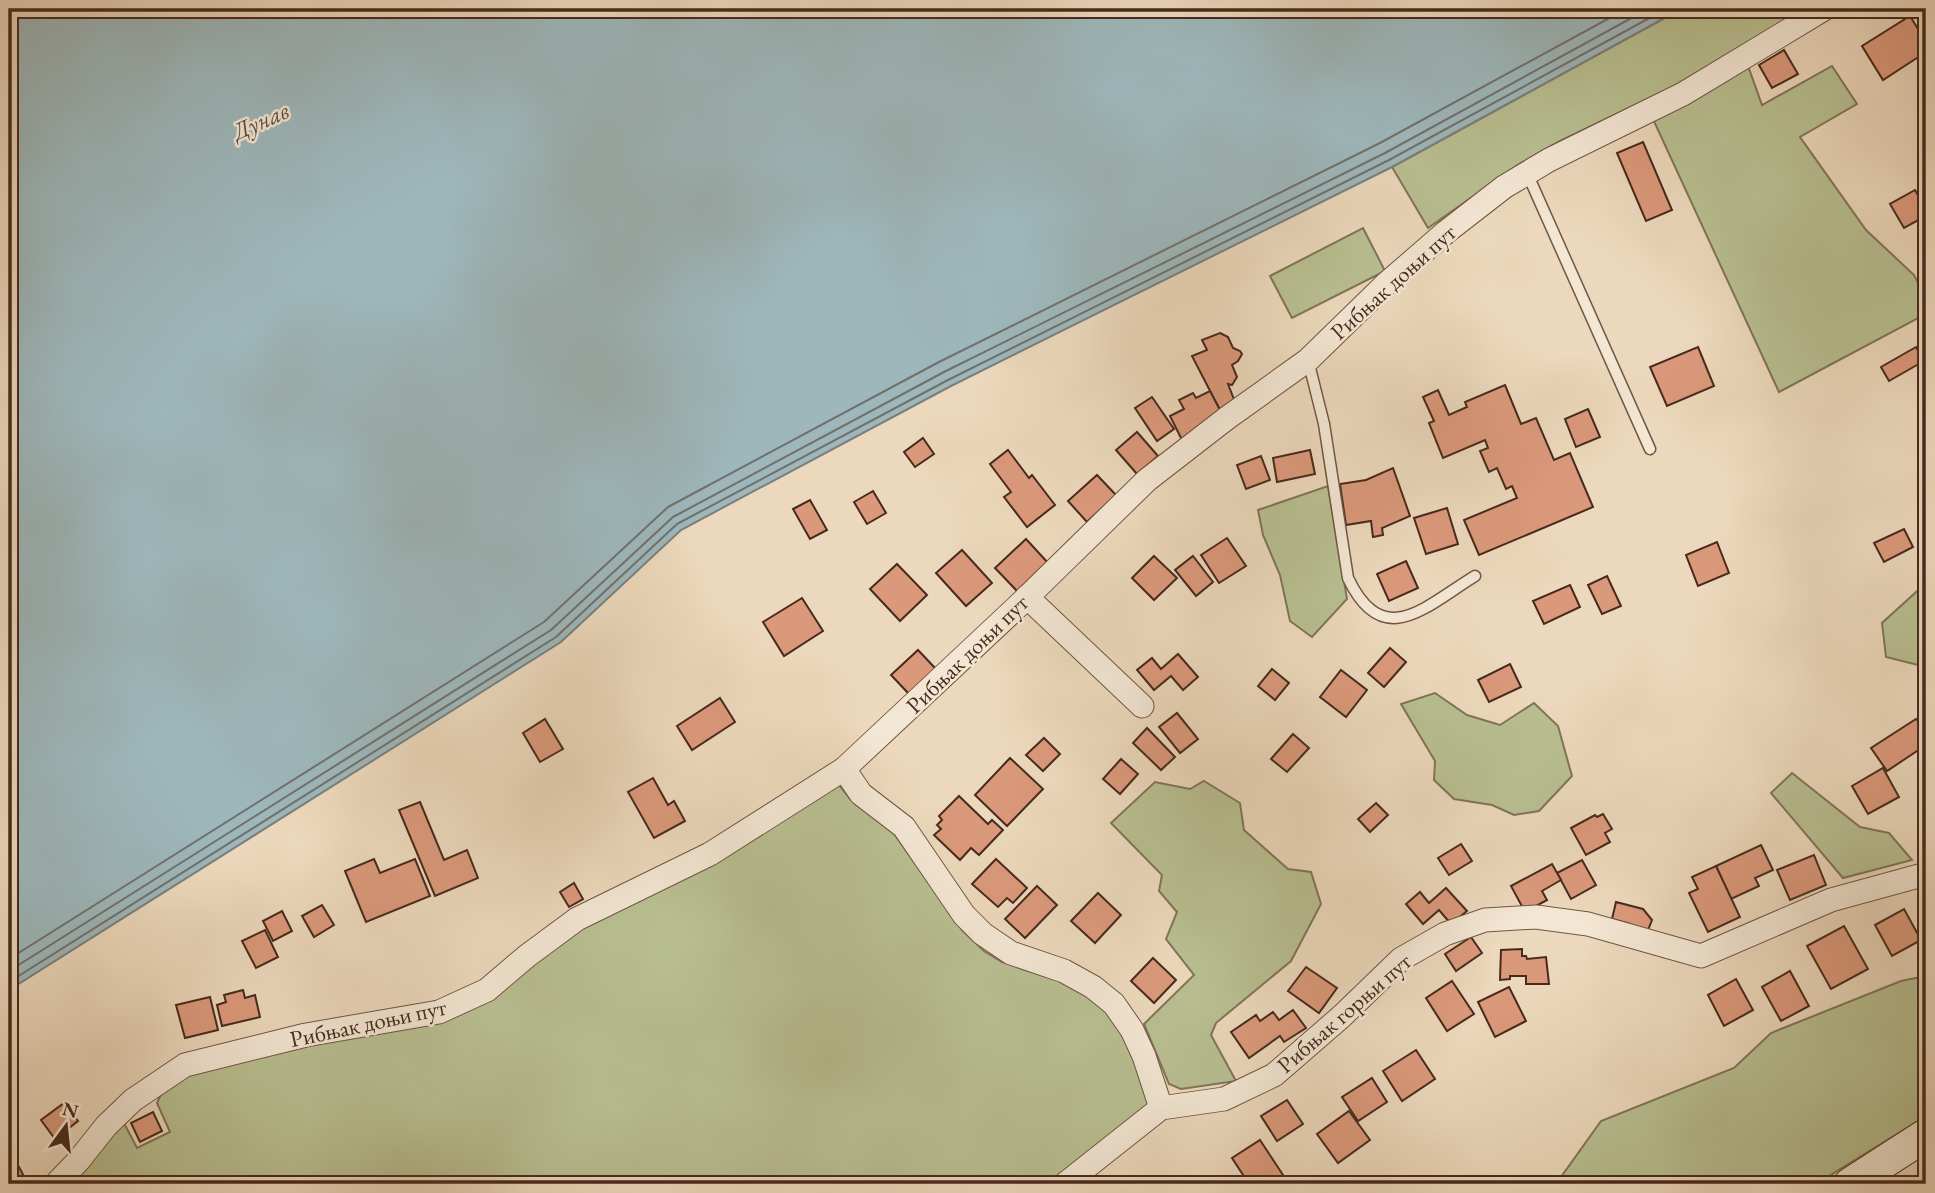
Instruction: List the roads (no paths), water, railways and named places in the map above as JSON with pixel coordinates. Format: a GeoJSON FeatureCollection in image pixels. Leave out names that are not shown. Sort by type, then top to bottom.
{"type":"FeatureCollection","features":[{"type":"Feature","properties":{"kind":"main road"},"geometry":{"type":"LineString","coordinates":[[1854,1183],[1926,1135]]}},
{"type":"Feature","properties":{"kind":"street","name":"Рибњак доњи пут"},"geometry":{"type":"LineString","coordinates":[[56,1184],[106,1126],[133,1100],[185,1065],[306,1035],[439,1012],[487,990],[577,919],[710,855],[844,769],[1147,480],[1308,360],[1386,284],[1504,187],[1549,160],[1684,94],[1824,9]]}},
{"type":"Feature","properties":{"kind":"street"},"geometry":{"type":"LineString","coordinates":[[1027,597],[1142,705]]}},
{"type":"Feature","properties":{"kind":"street"},"geometry":{"type":"LineString","coordinates":[[844,769],[861,794],[904,827],[964,915],[984,934],[1011,953],[1064,971],[1093,987],[1114,1004],[1132,1030],[1144,1056],[1161,1108],[1065,1184]]}},
{"type":"Feature","properties":{"kind":"street","name":"Рибњак горњи пут"},"geometry":{"type":"LineString","coordinates":[[1161,1108],[1224,1099],[1274,1075],[1342,1016],[1401,959],[1445,934],[1485,920],[1536,917],[1588,924],[1701,956],[1832,900],[1926,874]]}},
{"type":"Feature","properties":{"kind":"lane"},"geometry":{"type":"LineString","coordinates":[[1527,173],[1650,449]]}},
{"type":"Feature","properties":{"kind":"lane"},"geometry":{"type":"LineString","coordinates":[[1308,360],[1324,424],[1349,578],[1357,595],[1368,609],[1378,616],[1402,618],[1417,612],[1475,576]]}},
{"type":"Feature","properties":{"kind":"water","name":"Дунав"},"geometry":{"type":"Polygon","coordinates":[[[9,9],[1681,9],[1392,167],[951,386],[681,530],[561,642],[9,990],[9,9]]]}}]}
